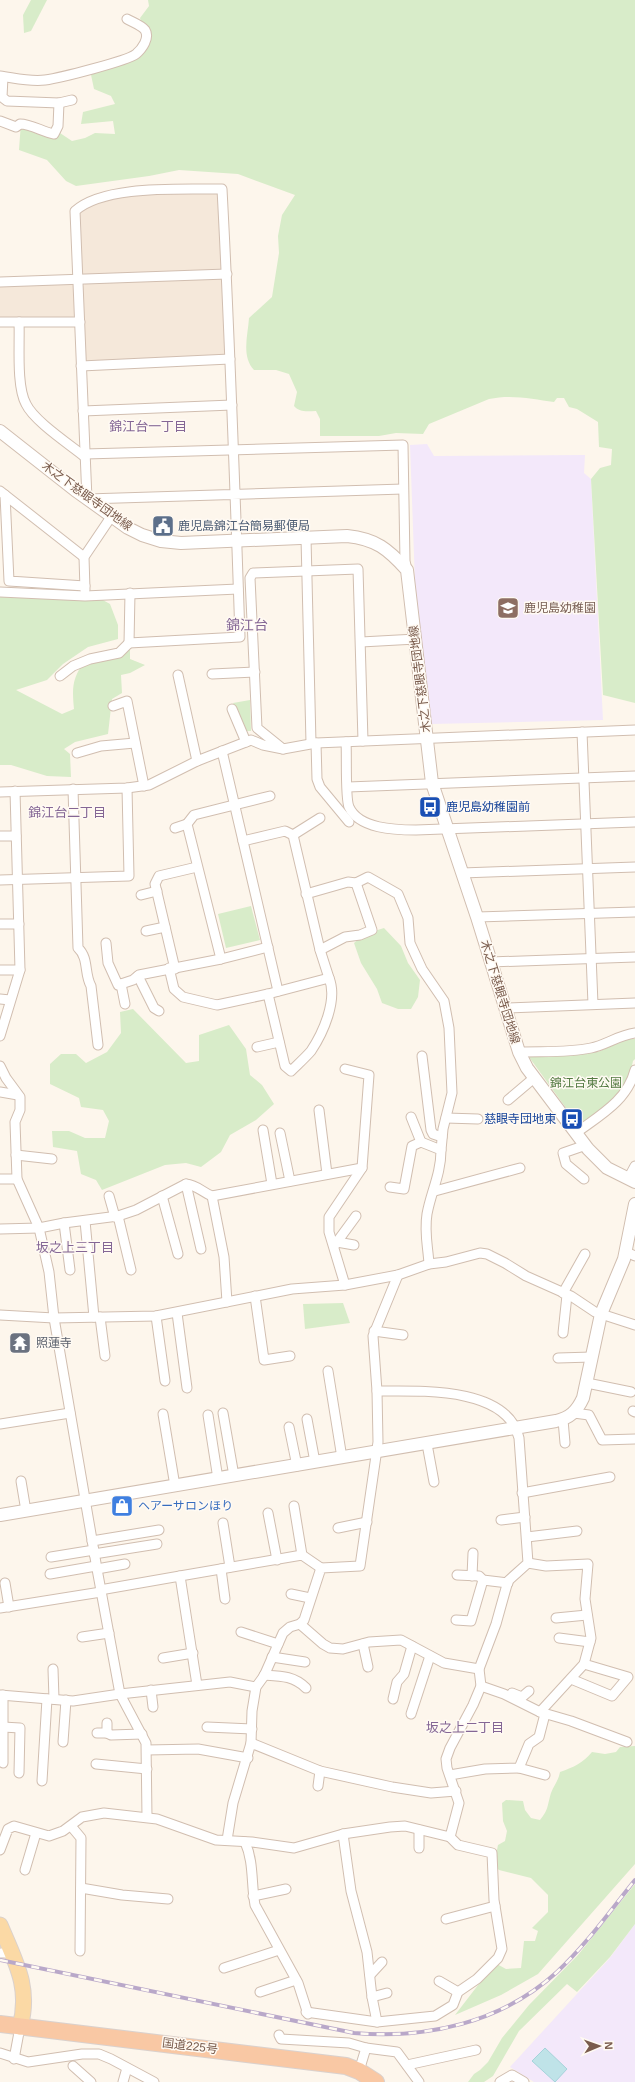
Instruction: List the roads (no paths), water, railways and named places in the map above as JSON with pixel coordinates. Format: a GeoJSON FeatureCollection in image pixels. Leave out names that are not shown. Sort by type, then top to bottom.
{"type":"FeatureCollection","features":[{"type":"Feature","properties":{"kind":"highway","name":"国道225号"},"geometry":{"type":"LineString","coordinates":[[0,2024],[324,2062],[359,2070],[376,2082]]}},
{"type":"Feature","properties":{"kind":"main road"},"geometry":{"type":"LineString","coordinates":[[0,1925],[6,1953],[20,1973],[25,1992],[24,2014],[20,2027]]}},
{"type":"Feature","properties":{"kind":"street"},"geometry":{"type":"LineString","coordinates":[[72,100],[59,103],[7,101],[2,97],[1,76],[24,80],[45,80],[122,60],[135,55],[145,42],[146,33],[144,29],[127,19]]}},
{"type":"Feature","properties":{"kind":"street"},"geometry":{"type":"LineString","coordinates":[[0,121],[16,127],[20,124],[24,124],[43,132],[54,134],[58,126],[59,103]]}},
{"type":"Feature","properties":{"kind":"street"},"geometry":{"type":"LineString","coordinates":[[60,676],[79,663],[90,659],[119,653],[129,643],[240,636],[237,541],[235,495],[233,450],[227,274],[222,189],[169,189],[128,192],[95,200],[80,206],[75,211],[87,499],[235,495],[403,488]]}},
{"type":"Feature","properties":{"kind":"street"},"geometry":{"type":"LineString","coordinates":[[0,282],[79,281],[227,274]]}},
{"type":"Feature","properties":{"kind":"street"},"geometry":{"type":"LineString","coordinates":[[0,322],[80,322]]}},
{"type":"Feature","properties":{"kind":"street"},"geometry":{"type":"LineString","coordinates":[[19,322],[21,387],[26,404],[37,418],[85,456],[404,445],[403,488],[405,561],[407,570]]}},
{"type":"Feature","properties":{"kind":"street"},"geometry":{"type":"LineString","coordinates":[[81,366],[230,359]]}},
{"type":"Feature","properties":{"kind":"street"},"geometry":{"type":"LineString","coordinates":[[83,411],[232,405]]}},
{"type":"Feature","properties":{"kind":"street","name":"木之下慈眼寺団地線"},"geometry":{"type":"LineString","coordinates":[[0,431],[111,517],[142,535],[161,541],[181,543],[347,536],[365,538],[382,546],[407,570],[432,783],[477,917],[519,1052],[534,1078],[586,1146],[603,1164],[631,1180]]}},
{"type":"Feature","properties":{"kind":"street"},"geometry":{"type":"LineString","coordinates":[[3,493],[84,557]]}},
{"type":"Feature","properties":{"kind":"street"},"geometry":{"type":"LineString","coordinates":[[3,493],[9,581],[85,586]]}},
{"type":"Feature","properties":{"kind":"street"},"geometry":{"type":"LineString","coordinates":[[85,596],[84,557],[111,517]]}},
{"type":"Feature","properties":{"kind":"street"},"geometry":{"type":"LineString","coordinates":[[306,538],[314,743],[317,779],[320,787],[349,822]]}},
{"type":"Feature","properties":{"kind":"street"},"geometry":{"type":"LineString","coordinates":[[283,749],[257,728],[250,578],[252,573],[358,569],[363,741]]}},
{"type":"Feature","properties":{"kind":"street"},"geometry":{"type":"LineString","coordinates":[[0,592],[85,596],[238,589]]}},
{"type":"Feature","properties":{"kind":"street"},"geometry":{"type":"LineString","coordinates":[[129,643],[130,593]]}},
{"type":"Feature","properties":{"kind":"street"},"geometry":{"type":"LineString","coordinates":[[361,642],[416,640]]}},
{"type":"Feature","properties":{"kind":"street"},"geometry":{"type":"LineString","coordinates":[[212,674],[255,672]]}},
{"type":"Feature","properties":{"kind":"street"},"geometry":{"type":"LineString","coordinates":[[178,675],[197,761]]}},
{"type":"Feature","properties":{"kind":"street"},"geometry":{"type":"LineString","coordinates":[[113,706],[127,701],[144,786]]}},
{"type":"Feature","properties":{"kind":"street"},"geometry":{"type":"LineString","coordinates":[[232,709],[246,742]]}},
{"type":"Feature","properties":{"kind":"street"},"geometry":{"type":"LineString","coordinates":[[0,792],[127,788],[149,785],[197,761],[251,740],[263,745],[283,749],[314,743],[427,737],[635,730]]}},
{"type":"Feature","properties":{"kind":"street"},"geometry":{"type":"LineString","coordinates":[[582,732],[593,1004]]}},
{"type":"Feature","properties":{"kind":"street"},"geometry":{"type":"LineString","coordinates":[[346,742],[349,806],[356,816],[366,824],[402,830],[635,822]]}},
{"type":"Feature","properties":{"kind":"street"},"geometry":{"type":"LineString","coordinates":[[77,753],[101,746],[135,743]]}},
{"type":"Feature","properties":{"kind":"street"},"geometry":{"type":"LineString","coordinates":[[222,751],[278,991]]}},
{"type":"Feature","properties":{"kind":"street"},"geometry":{"type":"LineString","coordinates":[[348,787],[635,776]]}},
{"type":"Feature","properties":{"kind":"street"},"geometry":{"type":"LineString","coordinates":[[0,880],[129,876],[127,788]]}},
{"type":"Feature","properties":{"kind":"street"},"geometry":{"type":"LineString","coordinates":[[73,789],[78,948],[84,954],[87,981],[91,986],[98,1044]]}},
{"type":"Feature","properties":{"kind":"street"},"geometry":{"type":"LineString","coordinates":[[0,1036],[20,970],[14,792]]}},
{"type":"Feature","properties":{"kind":"street"},"geometry":{"type":"LineString","coordinates":[[175,828],[187,824],[194,815],[270,796]]}},
{"type":"Feature","properties":{"kind":"street"},"geometry":{"type":"LineString","coordinates":[[293,835],[320,818]]}},
{"type":"Feature","properties":{"kind":"street"},"geometry":{"type":"LineString","coordinates":[[187,824],[221,959]]}},
{"type":"Feature","properties":{"kind":"street"},"geometry":{"type":"LineString","coordinates":[[243,841],[285,831],[293,835]]}},
{"type":"Feature","properties":{"kind":"street"},"geometry":{"type":"LineString","coordinates":[[268,994],[285,1066],[291,1071],[310,1051],[326,1020],[333,986],[320,950],[293,835]]}},
{"type":"Feature","properties":{"kind":"street"},"geometry":{"type":"LineString","coordinates":[[0,836],[16,836]]}},
{"type":"Feature","properties":{"kind":"street"},"geometry":{"type":"LineString","coordinates":[[197,867],[159,876],[155,884],[165,927],[174,989],[184,997],[217,1005],[268,994],[329,978]]}},
{"type":"Feature","properties":{"kind":"street"},"geometry":{"type":"LineString","coordinates":[[462,873],[635,867]]}},
{"type":"Feature","properties":{"kind":"street"},"geometry":{"type":"LineString","coordinates":[[306,894],[348,882],[356,883],[368,877],[398,894],[408,918],[410,943],[422,969],[444,1001],[449,1028],[452,1093],[442,1137],[441,1162],[435,1191],[426,1221],[426,1242],[429,1264]]}},
{"type":"Feature","properties":{"kind":"street"},"geometry":{"type":"LineString","coordinates":[[320,950],[345,937],[360,935],[372,930],[356,883]]}},
{"type":"Feature","properties":{"kind":"street"},"geometry":{"type":"LineString","coordinates":[[140,895],[157,891]]}},
{"type":"Feature","properties":{"kind":"street"},"geometry":{"type":"LineString","coordinates":[[477,917],[635,912]]}},
{"type":"Feature","properties":{"kind":"street"},"geometry":{"type":"LineString","coordinates":[[0,924],[19,924]]}},
{"type":"Feature","properties":{"kind":"street"},"geometry":{"type":"LineString","coordinates":[[146,932],[165,927]]}},
{"type":"Feature","properties":{"kind":"street"},"geometry":{"type":"LineString","coordinates":[[106,943],[106,952],[112,973],[118,985],[133,980],[138,976],[221,959],[268,947]]}},
{"type":"Feature","properties":{"kind":"street"},"geometry":{"type":"LineString","coordinates":[[490,962],[635,957]]}},
{"type":"Feature","properties":{"kind":"street"},"geometry":{"type":"LineString","coordinates":[[0,970],[20,970]]}},
{"type":"Feature","properties":{"kind":"street"},"geometry":{"type":"LineString","coordinates":[[138,976],[154,1008],[159,1011]]}},
{"type":"Feature","properties":{"kind":"street"},"geometry":{"type":"LineString","coordinates":[[121,984],[125,1004]]}},
{"type":"Feature","properties":{"kind":"street"},"geometry":{"type":"LineString","coordinates":[[0,999],[10,1000]]}},
{"type":"Feature","properties":{"kind":"street"},"geometry":{"type":"LineString","coordinates":[[505,1008],[635,1003]]}},
{"type":"Feature","properties":{"kind":"street"},"geometry":{"type":"LineString","coordinates":[[519,1052],[589,1049],[607,1044],[626,1034],[635,1033]]}},
{"type":"Feature","properties":{"kind":"street"},"geometry":{"type":"LineString","coordinates":[[257,1047],[279,1042]]}},
{"type":"Feature","properties":{"kind":"street"},"geometry":{"type":"LineString","coordinates":[[422,1056],[431,1130],[433,1134],[442,1137]]}},
{"type":"Feature","properties":{"kind":"street"},"geometry":{"type":"LineString","coordinates":[[0,1066],[6,1078],[18,1095],[20,1110],[15,1122],[17,1179],[39,1228],[49,1272],[54,1318],[93,1548],[120,1694],[142,1734],[147,1750],[146,1817]]}},
{"type":"Feature","properties":{"kind":"street"},"geometry":{"type":"LineString","coordinates":[[345,1069],[370,1075],[362,1168],[329,1217],[329,1232],[335,1244],[345,1285]]}},
{"type":"Feature","properties":{"kind":"street"},"geometry":{"type":"LineString","coordinates":[[576,1133],[618,1102],[632,1082],[635,1070]]}},
{"type":"Feature","properties":{"kind":"street"},"geometry":{"type":"LineString","coordinates":[[508,1100],[534,1078]]}},
{"type":"Feature","properties":{"kind":"street"},"geometry":{"type":"LineString","coordinates":[[0,1092],[18,1095]]}},
{"type":"Feature","properties":{"kind":"street"},"geometry":{"type":"LineString","coordinates":[[319,1110],[327,1174]]}},
{"type":"Feature","properties":{"kind":"street"},"geometry":{"type":"LineString","coordinates":[[411,1117],[421,1142]]}},
{"type":"Feature","properties":{"kind":"street"},"geometry":{"type":"LineString","coordinates":[[446,1118],[478,1119]]}},
{"type":"Feature","properties":{"kind":"street"},"geometry":{"type":"LineString","coordinates":[[263,1130],[272,1184]]}},
{"type":"Feature","properties":{"kind":"street"},"geometry":{"type":"LineString","coordinates":[[280,1133],[290,1181]]}},
{"type":"Feature","properties":{"kind":"street"},"geometry":{"type":"LineString","coordinates":[[390,1186],[404,1189],[412,1146],[421,1142],[441,1150]]}},
{"type":"Feature","properties":{"kind":"street"},"geometry":{"type":"LineString","coordinates":[[584,1179],[566,1164],[563,1153],[586,1146]]}},
{"type":"Feature","properties":{"kind":"street"},"geometry":{"type":"LineString","coordinates":[[16,1155],[52,1159]]}},
{"type":"Feature","properties":{"kind":"street"},"geometry":{"type":"LineString","coordinates":[[631,1180],[635,1166]]}},
{"type":"Feature","properties":{"kind":"street"},"geometry":{"type":"LineString","coordinates":[[0,1229],[39,1228],[64,1223],[116,1217],[186,1184],[194,1184],[204,1193],[212,1196],[362,1168]]}},
{"type":"Feature","properties":{"kind":"street"},"geometry":{"type":"LineString","coordinates":[[435,1191],[520,1168]]}},
{"type":"Feature","properties":{"kind":"street"},"geometry":{"type":"LineString","coordinates":[[0,1179],[17,1179]]}},
{"type":"Feature","properties":{"kind":"street"},"geometry":{"type":"LineString","coordinates":[[186,1184],[201,1230],[201,1249]]}},
{"type":"Feature","properties":{"kind":"street"},"geometry":{"type":"LineString","coordinates":[[109,1196],[131,1270]]}},
{"type":"Feature","properties":{"kind":"street"},"geometry":{"type":"LineString","coordinates":[[162,1196],[178,1254]]}},
{"type":"Feature","properties":{"kind":"street"},"geometry":{"type":"LineString","coordinates":[[212,1196],[224,1257],[227,1302]]}},
{"type":"Feature","properties":{"kind":"street"},"geometry":{"type":"LineString","coordinates":[[0,1515],[563,1420],[574,1413],[581,1403],[587,1383],[601,1314],[631,1254],[628,1234],[635,1204]]}},
{"type":"Feature","properties":{"kind":"street"},"geometry":{"type":"LineString","coordinates":[[335,1244],[356,1216]]}},
{"type":"Feature","properties":{"kind":"street"},"geometry":{"type":"LineString","coordinates":[[85,1221],[97,1317],[105,1356]]}},
{"type":"Feature","properties":{"kind":"street"},"geometry":{"type":"LineString","coordinates":[[64,1223],[70,1270]]}},
{"type":"Feature","properties":{"kind":"street"},"geometry":{"type":"LineString","coordinates":[[335,1244],[354,1245]]}},
{"type":"Feature","properties":{"kind":"street"},"geometry":{"type":"LineString","coordinates":[[0,1315],[54,1318],[156,1316],[292,1289],[345,1285],[398,1275],[429,1264],[446,1262],[473,1254],[487,1254],[526,1276],[565,1294],[601,1314],[635,1325]]}},
{"type":"Feature","properties":{"kind":"street"},"geometry":{"type":"LineString","coordinates":[[563,1333],[565,1294],[585,1254]]}},
{"type":"Feature","properties":{"kind":"street"},"geometry":{"type":"LineString","coordinates":[[5,1583],[5,1607],[302,1555],[321,1568],[360,1566],[368,1522],[377,1452],[377,1392],[373,1336],[398,1275]]}},
{"type":"Feature","properties":{"kind":"street"},"geometry":{"type":"LineString","coordinates":[[254,1296],[264,1360],[290,1356]]}},
{"type":"Feature","properties":{"kind":"street"},"geometry":{"type":"LineString","coordinates":[[177,1313],[187,1388]]}},
{"type":"Feature","properties":{"kind":"street"},"geometry":{"type":"LineString","coordinates":[[156,1316],[165,1381]]}},
{"type":"Feature","properties":{"kind":"street"},"geometry":{"type":"LineString","coordinates":[[374,1331],[403,1335]]}},
{"type":"Feature","properties":{"kind":"street"},"geometry":{"type":"LineString","coordinates":[[558,1358],[592,1357]]}},
{"type":"Feature","properties":{"kind":"street"},"geometry":{"type":"LineString","coordinates":[[328,1371],[336,1399],[342,1458]]}},
{"type":"Feature","properties":{"kind":"street"},"geometry":{"type":"LineString","coordinates":[[587,1383],[631,1392]]}},
{"type":"Feature","properties":{"kind":"street"},"geometry":{"type":"LineString","coordinates":[[377,1392],[405,1391],[478,1398],[511,1420],[516,1429],[527,1537],[528,1564],[508,1583],[496,1624],[479,1669],[480,1686],[473,1705],[450,1748],[446,1759],[459,1803],[450,1837]]}},
{"type":"Feature","properties":{"kind":"street"},"geometry":{"type":"LineString","coordinates":[[0,1424],[70,1412]]}},
{"type":"Feature","properties":{"kind":"street"},"geometry":{"type":"LineString","coordinates":[[222,1413],[234,1476]]}},
{"type":"Feature","properties":{"kind":"street"},"geometry":{"type":"LineString","coordinates":[[574,1413],[589,1415],[602,1440],[635,1439]]}},
{"type":"Feature","properties":{"kind":"street"},"geometry":{"type":"LineString","coordinates":[[163,1414],[175,1486]]}},
{"type":"Feature","properties":{"kind":"street"},"geometry":{"type":"LineString","coordinates":[[208,1415],[218,1479]]}},
{"type":"Feature","properties":{"kind":"street"},"geometry":{"type":"LineString","coordinates":[[307,1420],[315,1462]]}},
{"type":"Feature","properties":{"kind":"street"},"geometry":{"type":"LineString","coordinates":[[563,1420],[566,1443]]}},
{"type":"Feature","properties":{"kind":"street"},"geometry":{"type":"LineString","coordinates":[[289,1427],[297,1466]]}},
{"type":"Feature","properties":{"kind":"street"},"geometry":{"type":"LineString","coordinates":[[427,1444],[434,1482]]}},
{"type":"Feature","properties":{"kind":"street"},"geometry":{"type":"LineString","coordinates":[[522,1493],[610,1477]]}},
{"type":"Feature","properties":{"kind":"street"},"geometry":{"type":"LineString","coordinates":[[21,1481],[26,1511]]}},
{"type":"Feature","properties":{"kind":"street"},"geometry":{"type":"LineString","coordinates":[[294,1506],[302,1555]]}},
{"type":"Feature","properties":{"kind":"street"},"geometry":{"type":"LineString","coordinates":[[268,1513],[277,1560]]}},
{"type":"Feature","properties":{"kind":"street"},"geometry":{"type":"LineString","coordinates":[[501,1520],[525,1517]]}},
{"type":"Feature","properties":{"kind":"street"},"geometry":{"type":"LineString","coordinates":[[338,1528],[368,1522]]}},
{"type":"Feature","properties":{"kind":"street"},"geometry":{"type":"LineString","coordinates":[[222,1523],[230,1567]]}},
{"type":"Feature","properties":{"kind":"street"},"geometry":{"type":"LineString","coordinates":[[52,1557],[93,1548],[158,1530]]}},
{"type":"Feature","properties":{"kind":"street"},"geometry":{"type":"LineString","coordinates":[[527,1537],[577,1531]]}},
{"type":"Feature","properties":{"kind":"street"},"geometry":{"type":"LineString","coordinates":[[93,1548],[157,1544]]}},
{"type":"Feature","properties":{"kind":"street"},"geometry":{"type":"LineString","coordinates":[[472,1576],[473,1553]]}},
{"type":"Feature","properties":{"kind":"street"},"geometry":{"type":"LineString","coordinates":[[50,1574],[125,1564]]}},
{"type":"Feature","properties":{"kind":"street"},"geometry":{"type":"LineString","coordinates":[[519,1768],[529,1744],[539,1737],[542,1713],[584,1664],[590,1642],[585,1599],[588,1564],[546,1566],[528,1564]]}},
{"type":"Feature","properties":{"kind":"street"},"geometry":{"type":"LineString","coordinates":[[227,1840],[233,1803],[248,1758],[251,1743],[252,1710],[256,1687],[264,1675],[283,1633],[290,1627],[300,1624],[304,1620],[321,1568]]}},
{"type":"Feature","properties":{"kind":"street"},"geometry":{"type":"LineString","coordinates":[[220,1569],[225,1599]]}},
{"type":"Feature","properties":{"kind":"street"},"geometry":{"type":"LineString","coordinates":[[457,1575],[479,1576],[482,1580],[508,1583]]}},
{"type":"Feature","properties":{"kind":"street"},"geometry":{"type":"LineString","coordinates":[[180,1576],[197,1685]]}},
{"type":"Feature","properties":{"kind":"street"},"geometry":{"type":"LineString","coordinates":[[456,1620],[471,1621],[482,1580]]}},
{"type":"Feature","properties":{"kind":"street"},"geometry":{"type":"LineString","coordinates":[[291,1594],[310,1598]]}},
{"type":"Feature","properties":{"kind":"street"},"geometry":{"type":"LineString","coordinates":[[556,1618],[587,1615]]}},
{"type":"Feature","properties":{"kind":"street"},"geometry":{"type":"LineString","coordinates":[[300,1624],[323,1644],[330,1648],[342,1649],[363,1644],[401,1640],[444,1663],[479,1669]]}},
{"type":"Feature","properties":{"kind":"street"},"geometry":{"type":"LineString","coordinates":[[241,1632],[278,1644]]}},
{"type":"Feature","properties":{"kind":"street"},"geometry":{"type":"LineString","coordinates":[[82,1637],[109,1633]]}},
{"type":"Feature","properties":{"kind":"street"},"geometry":{"type":"LineString","coordinates":[[558,1638],[590,1642]]}},
{"type":"Feature","properties":{"kind":"street"},"geometry":{"type":"LineString","coordinates":[[363,1644],[368,1667]]}},
{"type":"Feature","properties":{"kind":"street"},"geometry":{"type":"LineString","coordinates":[[393,1699],[397,1682],[404,1674],[412,1646]]}},
{"type":"Feature","properties":{"kind":"street"},"geometry":{"type":"LineString","coordinates":[[163,1658],[193,1653]]}},
{"type":"Feature","properties":{"kind":"street"},"geometry":{"type":"LineString","coordinates":[[272,1656],[305,1662]]}},
{"type":"Feature","properties":{"kind":"street"},"geometry":{"type":"LineString","coordinates":[[411,1714],[430,1656]]}},
{"type":"Feature","properties":{"kind":"street"},"geometry":{"type":"LineString","coordinates":[[571,1679],[612,1696],[628,1677],[584,1664]]}},
{"type":"Feature","properties":{"kind":"street"},"geometry":{"type":"LineString","coordinates":[[42,1781],[53,1669]]}},
{"type":"Feature","properties":{"kind":"street"},"geometry":{"type":"LineString","coordinates":[[264,1675],[289,1677],[299,1681],[306,1688]]}},
{"type":"Feature","properties":{"kind":"street"},"geometry":{"type":"LineString","coordinates":[[3,1763],[1,1695],[66,1700],[230,1682],[256,1687]]}},
{"type":"Feature","properties":{"kind":"street"},"geometry":{"type":"LineString","coordinates":[[480,1686],[500,1693],[542,1713],[576,1723],[627,1742]]}},
{"type":"Feature","properties":{"kind":"street"},"geometry":{"type":"LineString","coordinates":[[151,1690],[153,1707]]}},
{"type":"Feature","properties":{"kind":"street"},"geometry":{"type":"LineString","coordinates":[[500,1693],[505,1690],[522,1697],[529,1691]]}},
{"type":"Feature","properties":{"kind":"street"},"geometry":{"type":"LineString","coordinates":[[63,1742],[66,1700]]}},
{"type":"Feature","properties":{"kind":"street"},"geometry":{"type":"LineString","coordinates":[[107,1723],[107,1733]]}},
{"type":"Feature","properties":{"kind":"street"},"geometry":{"type":"LineString","coordinates":[[3,1727],[20,1728],[19,1773]]}},
{"type":"Feature","properties":{"kind":"street"},"geometry":{"type":"LineString","coordinates":[[206,1727],[252,1729]]}},
{"type":"Feature","properties":{"kind":"street"},"geometry":{"type":"LineString","coordinates":[[97,1733],[107,1733],[111,1736],[142,1734]]}},
{"type":"Feature","properties":{"kind":"street"},"geometry":{"type":"LineString","coordinates":[[251,1743],[320,1771],[392,1787],[423,1791],[456,1791]]}},
{"type":"Feature","properties":{"kind":"street"},"geometry":{"type":"LineString","coordinates":[[147,1750],[198,1750],[248,1758]]}},
{"type":"Feature","properties":{"kind":"street"},"geometry":{"type":"LineString","coordinates":[[96,1764],[147,1769]]}},
{"type":"Feature","properties":{"kind":"street"},"geometry":{"type":"LineString","coordinates":[[450,1775],[485,1769],[519,1768],[545,1775]]}},
{"type":"Feature","properties":{"kind":"street"},"geometry":{"type":"LineString","coordinates":[[318,1786],[320,1771]]}},
{"type":"Feature","properties":{"kind":"street"},"geometry":{"type":"LineString","coordinates":[[0,1850],[8,1829],[14,1826],[49,1836],[71,1826],[82,1817],[91,1814],[104,1813],[146,1817],[216,1840],[227,1840],[245,1842],[294,1848],[343,1834],[406,1826],[450,1837],[458,1845],[492,1853],[495,1906],[502,1948],[498,1958],[477,1979],[458,1992],[452,2005],[435,2016],[377,2022],[307,2013],[296,1980],[278,1950],[256,1905],[253,1896],[252,1861],[245,1842]]}},
{"type":"Feature","properties":{"kind":"street"},"geometry":{"type":"LineString","coordinates":[[71,1826],[81,1838],[80,1951]]}},
{"type":"Feature","properties":{"kind":"street"},"geometry":{"type":"LineString","coordinates":[[419,1830],[419,1848]]}},
{"type":"Feature","properties":{"kind":"street"},"geometry":{"type":"LineString","coordinates":[[25,1870],[36,1833]]}},
{"type":"Feature","properties":{"kind":"street"},"geometry":{"type":"LineString","coordinates":[[343,1834],[351,1892],[366,1945],[372,1997],[377,2022]]}},
{"type":"Feature","properties":{"kind":"street"},"geometry":{"type":"LineString","coordinates":[[81,1888],[122,1896],[168,1899]]}},
{"type":"Feature","properties":{"kind":"street"},"geometry":{"type":"LineString","coordinates":[[253,1896],[286,1889]]}},
{"type":"Feature","properties":{"kind":"street"},"geometry":{"type":"LineString","coordinates":[[446,1919],[495,1906]]}},
{"type":"Feature","properties":{"kind":"street"},"geometry":{"type":"LineString","coordinates":[[224,1968],[278,1950]]}},
{"type":"Feature","properties":{"kind":"street"},"geometry":{"type":"LineString","coordinates":[[370,1975],[382,1962]]}},
{"type":"Feature","properties":{"kind":"street"},"geometry":{"type":"LineString","coordinates":[[260,1992],[296,1980]]}},
{"type":"Feature","properties":{"kind":"street"},"geometry":{"type":"LineString","coordinates":[[439,1981],[442,1985],[458,1992]]}},
{"type":"Feature","properties":{"kind":"street"},"geometry":{"type":"LineString","coordinates":[[372,1997],[387,1993]]}},
{"type":"Feature","properties":{"kind":"street"},"geometry":{"type":"LineString","coordinates":[[14,2059],[20,2027]]}},
{"type":"Feature","properties":{"kind":"street"},"geometry":{"type":"LineString","coordinates":[[279,2034],[281,2039],[349,2043],[366,2048],[397,2052],[420,2082]]}},
{"type":"Feature","properties":{"kind":"street"},"geometry":{"type":"LineString","coordinates":[[359,2070],[366,2048]]}},
{"type":"Feature","properties":{"kind":"street"},"geometry":{"type":"LineString","coordinates":[[407,2065],[476,2050]]}},
{"type":"Feature","properties":{"kind":"street"},"geometry":{"type":"LineString","coordinates":[[0,2054],[14,2059],[33,2061],[91,2054],[111,2059],[154,2082]]}},
{"type":"Feature","properties":{"kind":"street"},"geometry":{"type":"LineString","coordinates":[[73,2066],[91,2082]]}},
{"type":"Feature","properties":{"kind":"street"},"geometry":{"type":"LineString","coordinates":[[123,2082],[127,2068]]}},
{"type":"Feature","properties":{"kind":"street"},"geometry":{"type":"LineString","coordinates":[[500,2082],[512,2076],[524,2082]]}},
{"type":"Feature","properties":{"kind":"water"},"geometry":{"type":"Polygon","coordinates":[[[545,2048],[567,2069],[555,2082],[532,2061],[545,2048]]]}},
{"type":"Feature","properties":{"kind":"railway"},"geometry":{"type":"LineString","coordinates":[[0,1960],[354,2033],[409,2033],[436,2030],[462,2024],[487,2015],[512,2004],[535,1990],[568,1962],[598,1928],[635,1880]]}},
{"type":"Feature","properties":{"kind":"place","name":"鹿児島錦江台簡易郵便局"},"geometry":{"type":"Point","coordinates":[163,526]}},
{"type":"Feature","properties":{"kind":"place","name":"鹿児島幼稚園"},"geometry":{"type":"Point","coordinates":[508,608]}},
{"type":"Feature","properties":{"kind":"place","name":"鹿児島幼稚園前"},"geometry":{"type":"Point","coordinates":[430,807]}},
{"type":"Feature","properties":{"kind":"place","name":"慈眼寺団地東"},"geometry":{"type":"Point","coordinates":[572,1119]}},
{"type":"Feature","properties":{"kind":"place","name":"照蓮寺"},"geometry":{"type":"Point","coordinates":[20,1343]}},
{"type":"Feature","properties":{"kind":"place","name":"ヘアーサロンほり"},"geometry":{"type":"Point","coordinates":[122,1506]}},
{"type":"Feature","properties":{"kind":"district","name":"錦江台一丁目"},"geometry":{"type":"Point","coordinates":[148,426]}},
{"type":"Feature","properties":{"kind":"district","name":"錦江台"},"geometry":{"type":"Point","coordinates":[247,625]}},
{"type":"Feature","properties":{"kind":"district","name":"錦江台二丁目"},"geometry":{"type":"Point","coordinates":[67,812]}},
{"type":"Feature","properties":{"kind":"district","name":"坂之上三丁目"},"geometry":{"type":"Point","coordinates":[75,1247]}},
{"type":"Feature","properties":{"kind":"district","name":"坂之上二丁目"},"geometry":{"type":"Point","coordinates":[465,1727]}},
{"type":"Feature","properties":{"kind":"park label","name":"錦江台東公園"},"geometry":{"type":"Point","coordinates":[586,1083]}}]}
